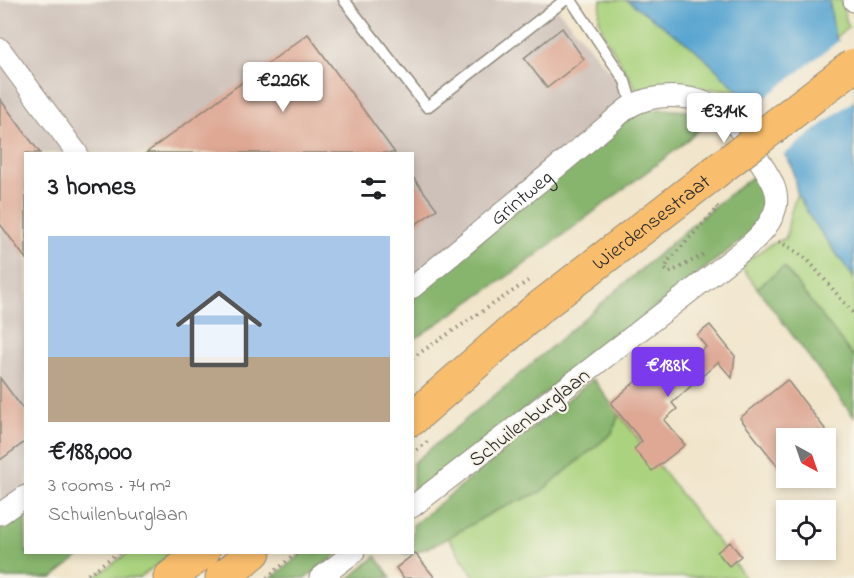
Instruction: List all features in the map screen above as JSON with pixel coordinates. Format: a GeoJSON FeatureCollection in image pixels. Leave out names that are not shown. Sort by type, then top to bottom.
{"type":"FeatureCollection","features":[{"type":"Feature","properties":{"kind":"main road","name":"Wierdensestraat"},"geometry":{"type":"LineString","coordinates":[[421,429],[535,311],[854,65]]}},
{"type":"Feature","properties":{"kind":"main road","name":"Wierdensestraat"},"geometry":{"type":"LineString","coordinates":[[414,393],[493,334],[535,311]]}},
{"type":"Feature","properties":{"kind":"main road"},"geometry":{"type":"LineString","coordinates":[[170,578],[200,554]]}},
{"type":"Feature","properties":{"kind":"main road"},"geometry":{"type":"LineString","coordinates":[[222,578],[252,554]]}},
{"type":"Feature","properties":{"kind":"street"},"geometry":{"type":"LineString","coordinates":[[0,49],[76,152]]}},
{"type":"Feature","properties":{"kind":"street","name":"Schuilenburglaan"},"geometry":{"type":"LineString","coordinates":[[414,505],[718,270],[763,232],[777,205],[775,186],[751,147],[724,113],[693,99],[678,96],[652,98],[632,105]]}},
{"type":"Feature","properties":{"kind":"street","name":"Grintweg"},"geometry":{"type":"LineString","coordinates":[[414,286],[632,105]]}},
{"type":"Feature","properties":{"kind":"street"},"geometry":{"type":"LineString","coordinates":[[0,514],[24,497]]}},
{"type":"Feature","properties":{"kind":"street"},"geometry":{"type":"LineString","coordinates":[[320,578],[351,554]]}},
{"type":"Feature","properties":{"kind":"lane"},"geometry":{"type":"LineString","coordinates":[[344,0],[427,107],[565,0]]}},
{"type":"Feature","properties":{"kind":"lane"},"geometry":{"type":"LineString","coordinates":[[571,0],[625,81],[632,105]]}},
{"type":"Feature","properties":{"kind":"path"},"geometry":{"type":"LineString","coordinates":[[704,254],[669,273],[665,269],[669,260],[718,208]]}},
{"type":"Feature","properties":{"kind":"path"},"geometry":{"type":"LineString","coordinates":[[763,232],[807,259],[854,315]]}},
{"type":"Feature","properties":{"kind":"path"},"geometry":{"type":"LineString","coordinates":[[414,448],[421,429]]}},
{"type":"Feature","properties":{"kind":"path"},"geometry":{"type":"LineString","coordinates":[[83,578],[116,554]]}},
{"type":"Feature","properties":{"kind":"path"},"geometry":{"type":"LineString","coordinates":[[267,578],[296,554]]}},
{"type":"Feature","properties":{"kind":"shaded area"},"geometry":{"type":"Polygon","coordinates":[[[0,0],[550,0],[641,109],[414,300],[414,152],[24,152],[24,554],[0,578],[0,0]]]}},
{"type":"Feature","properties":{"kind":"green space"},"geometry":{"type":"Polygon","coordinates":[[[601,0],[627,0],[695,49],[739,90],[706,89],[651,94],[637,90],[604,35],[599,18],[601,0]]]}},
{"type":"Feature","properties":{"kind":"green space"},"geometry":{"type":"Polygon","coordinates":[[[829,0],[841,0],[848,27],[835,38],[829,0]]]}},
{"type":"Feature","properties":{"kind":"green space"},"geometry":{"type":"Polygon","coordinates":[[[663,109],[687,111],[708,122],[678,148],[517,270],[414,339],[414,294],[637,111],[663,109]]]}},
{"type":"Feature","properties":{"kind":"green space"},"geometry":{"type":"Polygon","coordinates":[[[759,172],[768,191],[762,224],[414,495],[414,462],[506,386],[714,206],[759,172]]]}},
{"type":"Feature","properties":{"kind":"green space"},"geometry":{"type":"Polygon","coordinates":[[[797,193],[810,217],[854,278],[854,358],[784,267],[757,288],[741,266],[768,246],[786,238],[797,193]]]}},
{"type":"Feature","properties":{"kind":"green space"},"geometry":{"type":"Polygon","coordinates":[[[784,267],[854,358],[854,417],[757,288],[784,267]]]}},
{"type":"Feature","properties":{"kind":"green space"},"geometry":{"type":"Polygon","coordinates":[[[593,379],[619,414],[612,433],[540,492],[493,512],[439,543],[414,553],[414,524],[593,379]]]}},
{"type":"Feature","properties":{"kind":"green space"},"geometry":{"type":"Polygon","coordinates":[[[619,414],[745,577],[475,578],[448,537],[493,512],[540,492],[612,433],[619,414]]]}},
{"type":"Feature","properties":{"kind":"green space"},"geometry":{"type":"Polygon","coordinates":[[[24,501],[24,554],[82,554],[52,578],[0,578],[0,517],[24,501]]]}},
{"type":"Feature","properties":{"kind":"green space"},"geometry":{"type":"Polygon","coordinates":[[[126,554],[170,554],[139,578],[94,578],[126,554]]]}},
{"type":"Feature","properties":{"kind":"green space"},"geometry":{"type":"Polygon","coordinates":[[[302,554],[337,554],[306,578],[272,578],[302,554]]]}},
{"type":"Feature","properties":{"kind":"green space"},"geometry":{"type":"Polygon","coordinates":[[[376,556],[391,578],[350,578],[376,556]]]}},
{"type":"Feature","properties":{"kind":"water"},"geometry":{"type":"Polygon","coordinates":[[[627,0],[829,0],[835,37],[854,58],[854,278],[810,217],[797,193],[792,166],[751,103],[695,49],[627,0]]]}},
{"type":"Feature","properties":{"kind":"pier"},"geometry":{"type":"Polygon","coordinates":[[[841,39],[854,53],[854,100],[782,156],[751,109],[841,39]]]}},
{"type":"Feature","properties":{"kind":"building"},"geometry":{"type":"Polygon","coordinates":[[[562,28],[584,59],[547,88],[524,58],[562,28]]]}},
{"type":"Feature","properties":{"kind":"building"},"geometry":{"type":"Polygon","coordinates":[[[308,34],[394,152],[147,152],[308,34]]]}},
{"type":"Feature","properties":{"kind":"building"},"geometry":{"type":"Polygon","coordinates":[[[0,99],[39,152],[24,152],[24,256],[0,224],[0,99]]]}},
{"type":"Feature","properties":{"kind":"building"},"geometry":{"type":"Polygon","coordinates":[[[414,179],[437,209],[414,226],[414,179]]]}},
{"type":"Feature","properties":{"kind":"building"},"geometry":{"type":"Polygon","coordinates":[[[710,325],[735,356],[732,378],[718,362],[672,403],[677,409],[664,420],[685,445],[652,471],[634,449],[642,441],[611,404],[644,374],[647,375],[673,354],[683,365],[706,347],[697,335],[710,325]]]}},
{"type":"Feature","properties":{"kind":"building"},"geometry":{"type":"Polygon","coordinates":[[[0,378],[24,410],[24,442],[0,460],[0,378]]]}},
{"type":"Feature","properties":{"kind":"building"},"geometry":{"type":"Polygon","coordinates":[[[787,380],[824,428],[776,428],[776,464],[740,418],[787,380]]]}},
{"type":"Feature","properties":{"kind":"building"},"geometry":{"type":"Polygon","coordinates":[[[730,542],[741,556],[729,566],[717,552],[730,542]]]}},
{"type":"Feature","properties":{"kind":"building"},"geometry":{"type":"Polygon","coordinates":[[[414,554],[435,578],[403,578],[396,568],[414,554]]]}}]}
